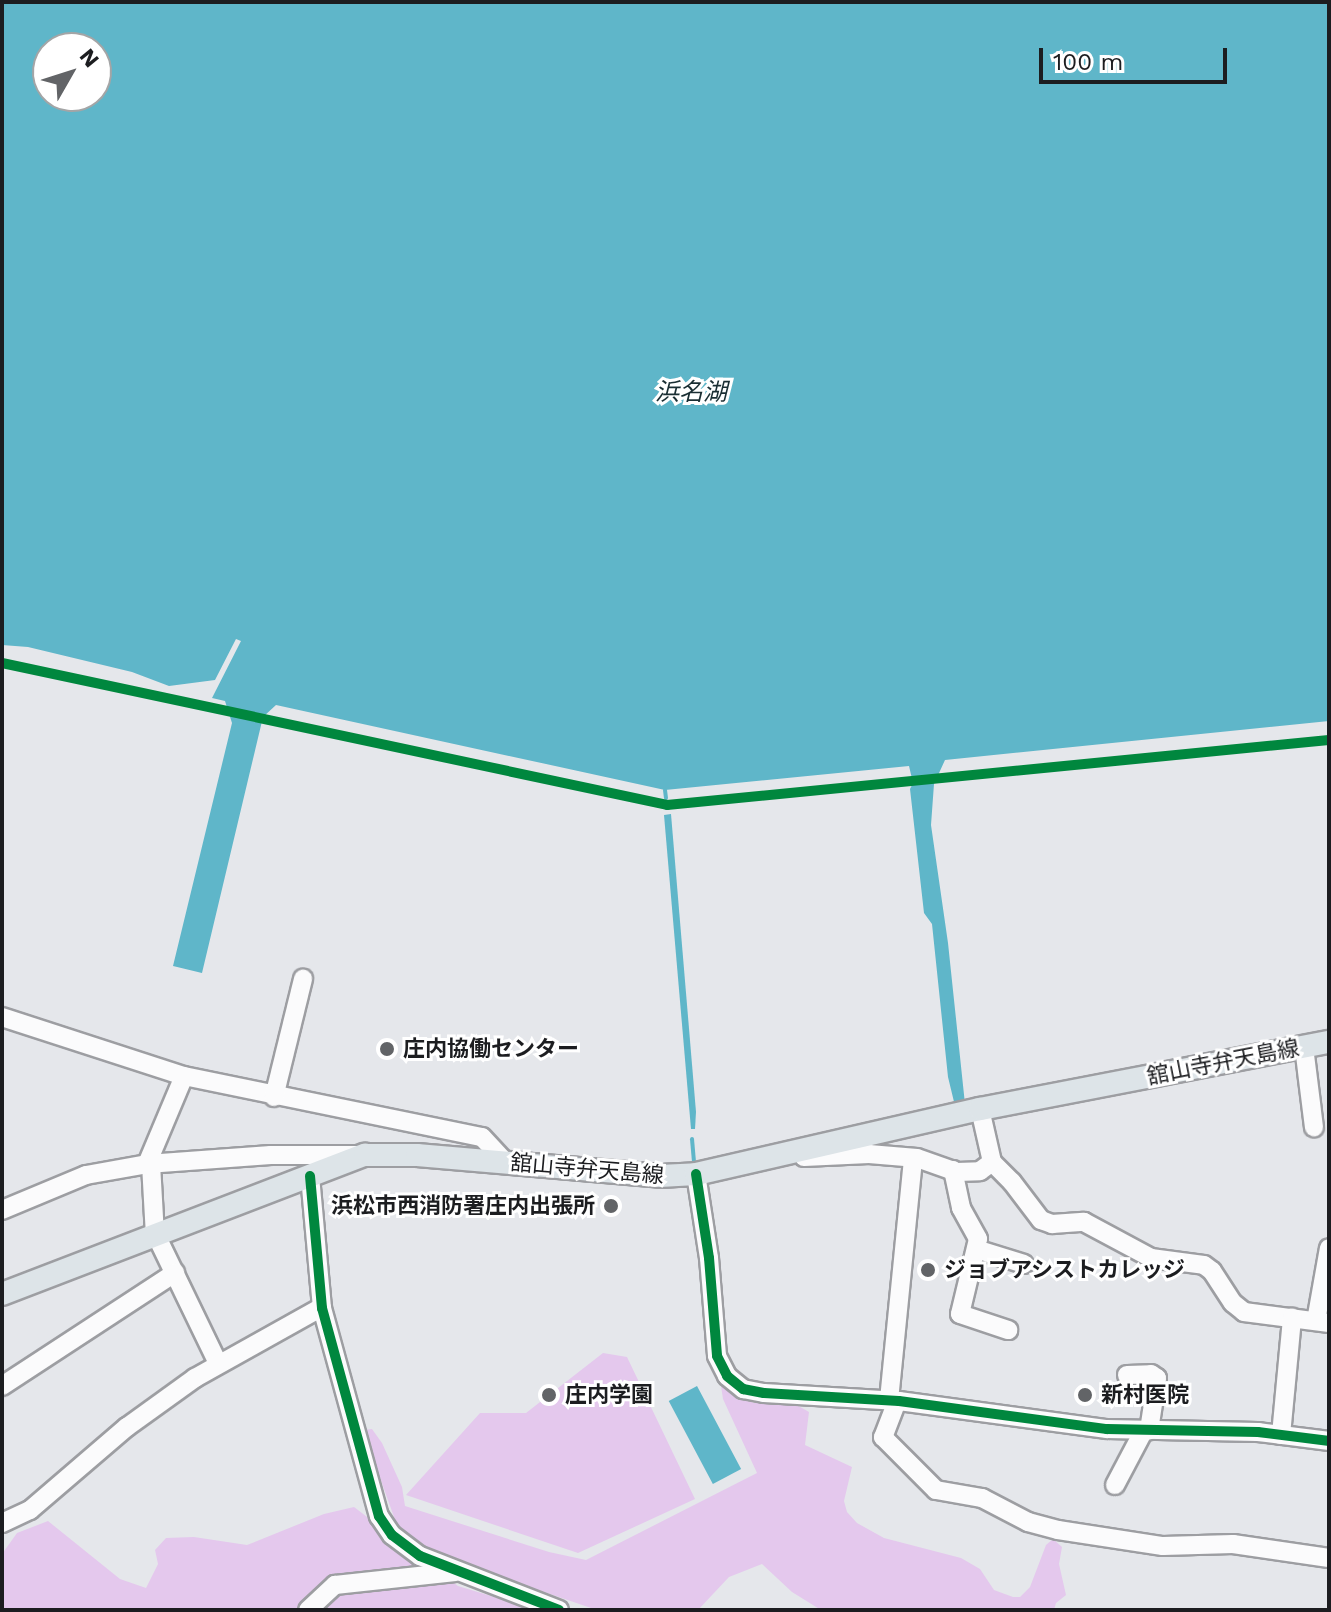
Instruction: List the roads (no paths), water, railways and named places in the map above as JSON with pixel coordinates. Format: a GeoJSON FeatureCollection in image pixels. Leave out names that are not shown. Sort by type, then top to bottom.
{"type":"FeatureCollection","features":[{"type":"Feature","properties":{"kind":"main road","name":"舘山寺弁天島線"},"geometry":{"type":"LineString","coordinates":[[2,1294],[365,1155],[402,1154],[660,1176],[696,1174],[785,1154],[848,1147],[980,1109],[1329,1042]]}},
{"type":"Feature","properties":{"kind":"street"},"geometry":{"type":"LineString","coordinates":[[274,1097],[303,979]]}},
{"type":"Feature","properties":{"kind":"street"},"geometry":{"type":"LineString","coordinates":[[2,1017],[184,1076],[274,1097],[482,1137],[506,1163]]}},
{"type":"Feature","properties":{"kind":"street"},"geometry":{"type":"LineString","coordinates":[[1304,1047],[1314,1127]]}},
{"type":"Feature","properties":{"kind":"street"},"geometry":{"type":"LineString","coordinates":[[184,1076],[149,1164],[156,1235],[218,1363]]}},
{"type":"Feature","properties":{"kind":"street"},"geometry":{"type":"LineString","coordinates":[[980,1109],[992,1162],[1041,1220],[1052,1224],[1084,1222],[1151,1258],[1204,1265],[1244,1312],[1323,1322],[1329,1248]]}},
{"type":"Feature","properties":{"kind":"street"},"geometry":{"type":"LineString","coordinates":[[848,1147],[913,1158],[953,1170],[980,1171],[992,1162]]}},
{"type":"Feature","properties":{"kind":"street"},"geometry":{"type":"LineString","coordinates":[[2,1210],[86,1175],[149,1164],[271,1155],[365,1155]]}},
{"type":"Feature","properties":{"kind":"street"},"geometry":{"type":"LineString","coordinates":[[913,1158],[893,1400],[883,1437],[936,1490],[982,1498],[1028,1522],[1058,1530],[1163,1546],[1225,1544],[1329,1558]]}},
{"type":"Feature","properties":{"kind":"street"},"geometry":{"type":"LineString","coordinates":[[953,1170],[961,1208],[977,1234],[960,1314],[1008,1330]]}},
{"type":"Feature","properties":{"kind":"street"},"geometry":{"type":"LineString","coordinates":[[696,1174],[709,1258],[717,1356],[727,1376],[754,1392],[893,1400],[1098,1428],[1281,1435],[1329,1441]]}},
{"type":"Feature","properties":{"kind":"street"},"geometry":{"type":"LineString","coordinates":[[310,1176],[322,1307],[379,1516],[392,1535],[410,1550],[458,1572],[559,1610]]}},
{"type":"Feature","properties":{"kind":"street"},"geometry":{"type":"LineString","coordinates":[[976,1249],[1024,1264]]}},
{"type":"Feature","properties":{"kind":"street"},"geometry":{"type":"LineString","coordinates":[[2,1386],[175,1273]]}},
{"type":"Feature","properties":{"kind":"street"},"geometry":{"type":"LineString","coordinates":[[2,1523],[30,1510],[127,1427],[218,1363],[322,1307]]}},
{"type":"Feature","properties":{"kind":"street"},"geometry":{"type":"LineString","coordinates":[[1281,1435],[1292,1318]]}},
{"type":"Feature","properties":{"kind":"street"},"geometry":{"type":"LineString","coordinates":[[1115,1485],[1147,1430],[1156,1377],[1127,1375]]}},
{"type":"Feature","properties":{"kind":"street"},"geometry":{"type":"LineString","coordinates":[[308,1610],[335,1585],[458,1572]]}},
{"type":"Feature","properties":{"kind":"water","name":"浜名湖"},"geometry":{"type":"Polygon","coordinates":[[[2,2],[1329,2],[1329,721],[945,760],[934,784],[931,825],[948,943],[965,1104],[955,1106],[948,1077],[932,924],[924,913],[909,766],[665,790],[276,705],[263,717],[202,973],[173,966],[232,723],[225,701],[212,698],[241,641],[236,639],[215,680],[169,686],[132,672],[28,647],[2,645],[2,2]]]}},
{"type":"Feature","properties":{"kind":"water"},"geometry":{"type":"Polygon","coordinates":[[[671,814],[695,1129],[691,1129],[664,815],[671,814]]]}},
{"type":"Feature","properties":{"kind":"water"},"geometry":{"type":"Polygon","coordinates":[[[697,1386],[741,1469],[713,1484],[669,1401],[697,1386]]]}},
{"type":"Feature","properties":{"kind":"waterway"},"geometry":{"type":"LineString","coordinates":[[665,790],[666,798]]}},
{"type":"Feature","properties":{"kind":"waterway"},"geometry":{"type":"LineString","coordinates":[[692,1139],[694,1164]]}},
{"type":"Feature","properties":{"kind":"place","name":"庄内協働センター"},"geometry":{"type":"Point","coordinates":[387,1049]}},
{"type":"Feature","properties":{"kind":"place","name":"浜松市西消防署庄内出張所"},"geometry":{"type":"Point","coordinates":[611,1206]}},
{"type":"Feature","properties":{"kind":"place","name":"ジョブアシストカレッジ"},"geometry":{"type":"Point","coordinates":[928,1270]}},
{"type":"Feature","properties":{"kind":"place","name":"庄内学園"},"geometry":{"type":"Point","coordinates":[549,1395]}},
{"type":"Feature","properties":{"kind":"place","name":"新村医院"},"geometry":{"type":"Point","coordinates":[1085,1395]}}]}
